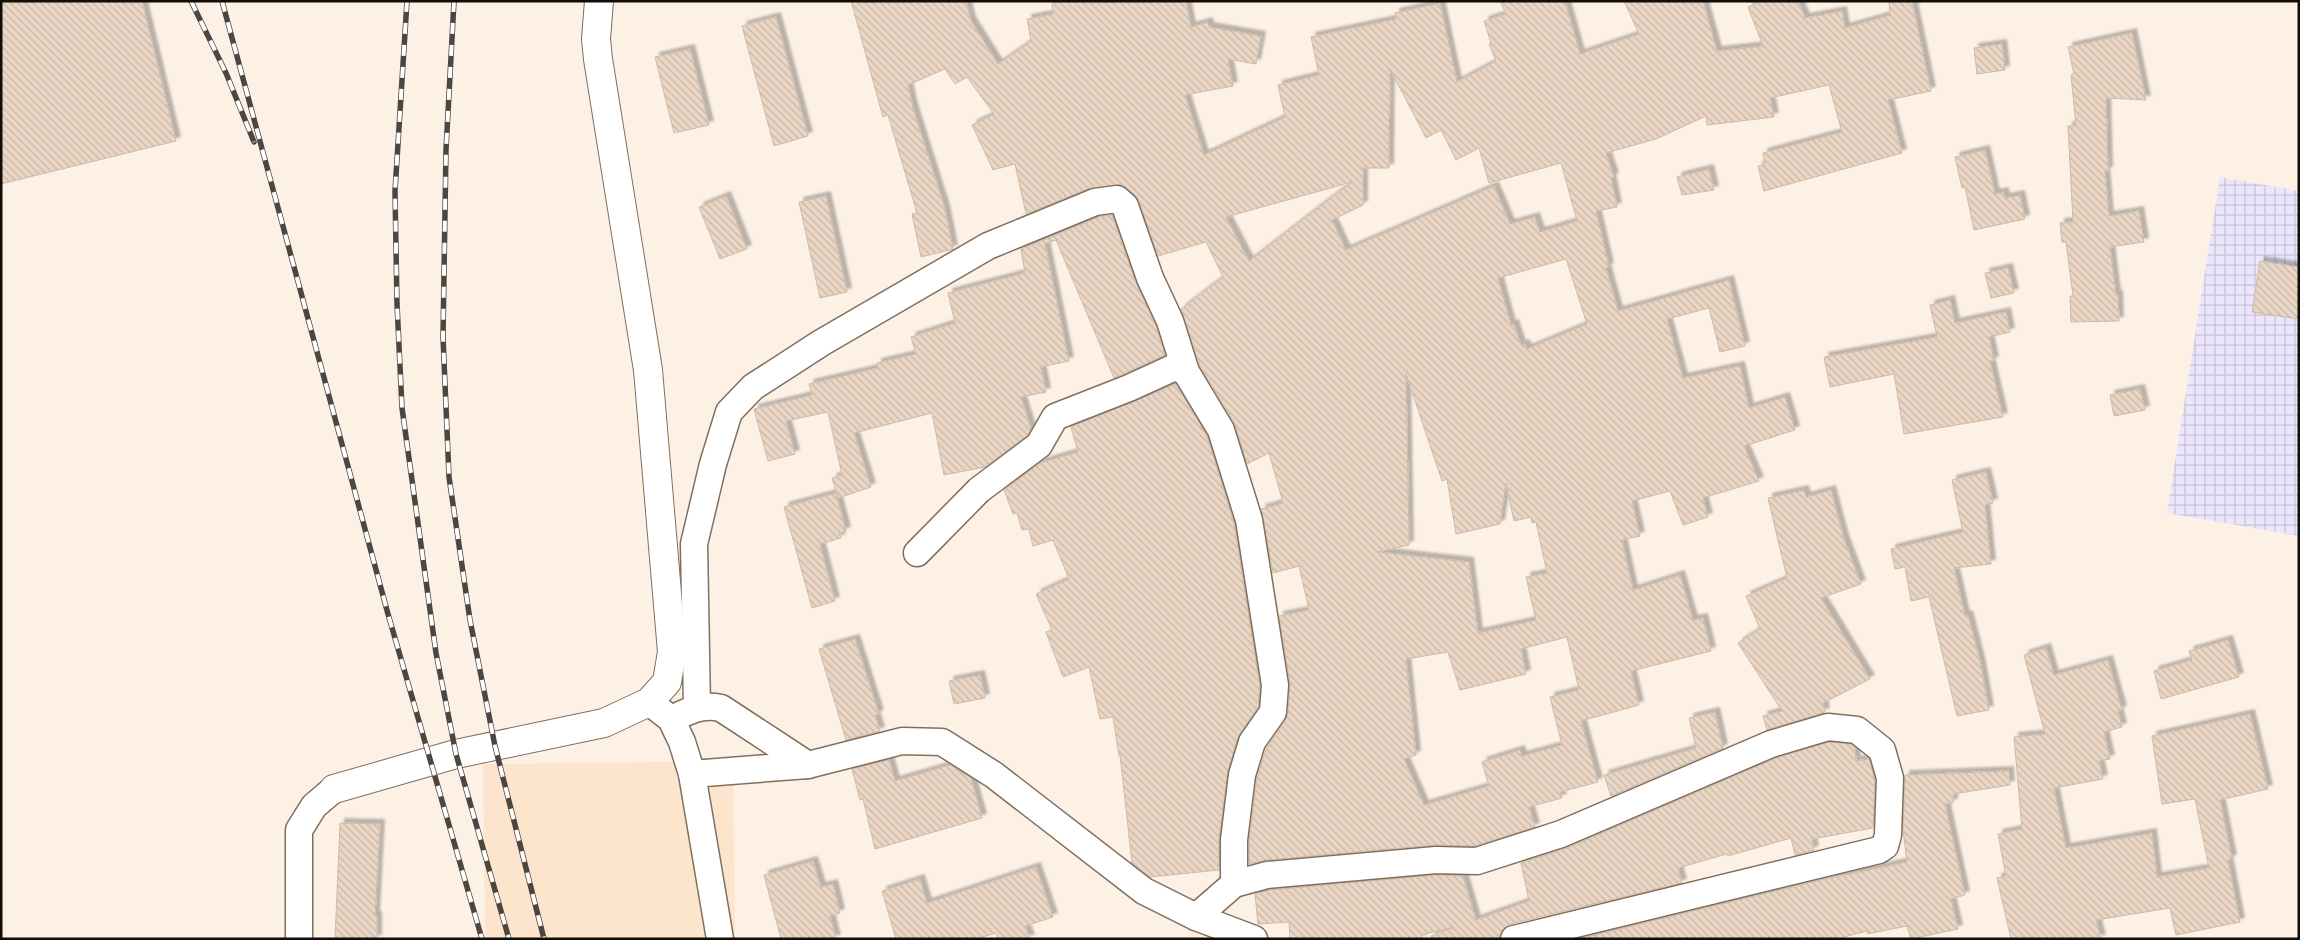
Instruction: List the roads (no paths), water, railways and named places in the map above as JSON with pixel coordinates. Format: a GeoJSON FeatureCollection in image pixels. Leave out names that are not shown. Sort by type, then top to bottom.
{"type":"FeatureCollection","features":[{"type":"Feature","properties":{"kind":"street"},"geometry":{"type":"LineString","coordinates":[[299,939],[299,830],[314,806],[334,790],[456,754],[604,723],[649,702],[668,682],[672,652],[648,370],[598,59],[596,39],[599,1]]}},
{"type":"Feature","properties":{"kind":"street"},"geometry":{"type":"LineString","coordinates":[[696,708],[694,544],[712,464],[729,412],[753,387],[821,343],[988,246],[1095,202],[1117,199],[1125,206],[1150,278],[1170,321],[1186,372],[1221,430],[1250,520],[1274,685],[1273,712],[1252,742],[1242,775],[1234,840],[1234,884]]}},
{"type":"Feature","properties":{"kind":"street"},"geometry":{"type":"LineString","coordinates":[[917,552],[979,490],[1039,445],[1055,417],[1129,388],[1175,367],[1186,372]]}},
{"type":"Feature","properties":{"kind":"street"},"geometry":{"type":"LineString","coordinates":[[649,702],[671,719],[682,742],[692,774],[720,939]]}},
{"type":"Feature","properties":{"kind":"street"},"geometry":{"type":"LineString","coordinates":[[671,719],[696,708],[709,705],[721,708],[808,765]]}},
{"type":"Feature","properties":{"kind":"street"},"geometry":{"type":"LineString","coordinates":[[1196,917],[1234,884],[1267,875],[1436,860],[1477,861],[1562,834],[1771,744],[1828,727],[1857,730],[1882,750],[1890,778],[1888,835],[1885,846],[1879,850],[1514,939]]}},
{"type":"Feature","properties":{"kind":"street"},"geometry":{"type":"LineString","coordinates":[[692,774],[808,765],[902,741],[942,742],[994,774],[1144,891],[1196,917],[1254,939]]}},
{"type":"Feature","properties":{"kind":"railway"},"geometry":{"type":"LineString","coordinates":[[191,1],[226,73],[254,142]]}},
{"type":"Feature","properties":{"kind":"railway"},"geometry":{"type":"LineString","coordinates":[[222,1],[388,614],[482,939]]}},
{"type":"Feature","properties":{"kind":"railway"},"geometry":{"type":"LineString","coordinates":[[407,1],[395,191],[397,304],[402,408],[436,653],[456,754],[509,939]]}},
{"type":"Feature","properties":{"kind":"railway"},"geometry":{"type":"LineString","coordinates":[[454,1],[446,150],[443,337],[449,477],[470,620],[495,746],[544,939]]}}]}
